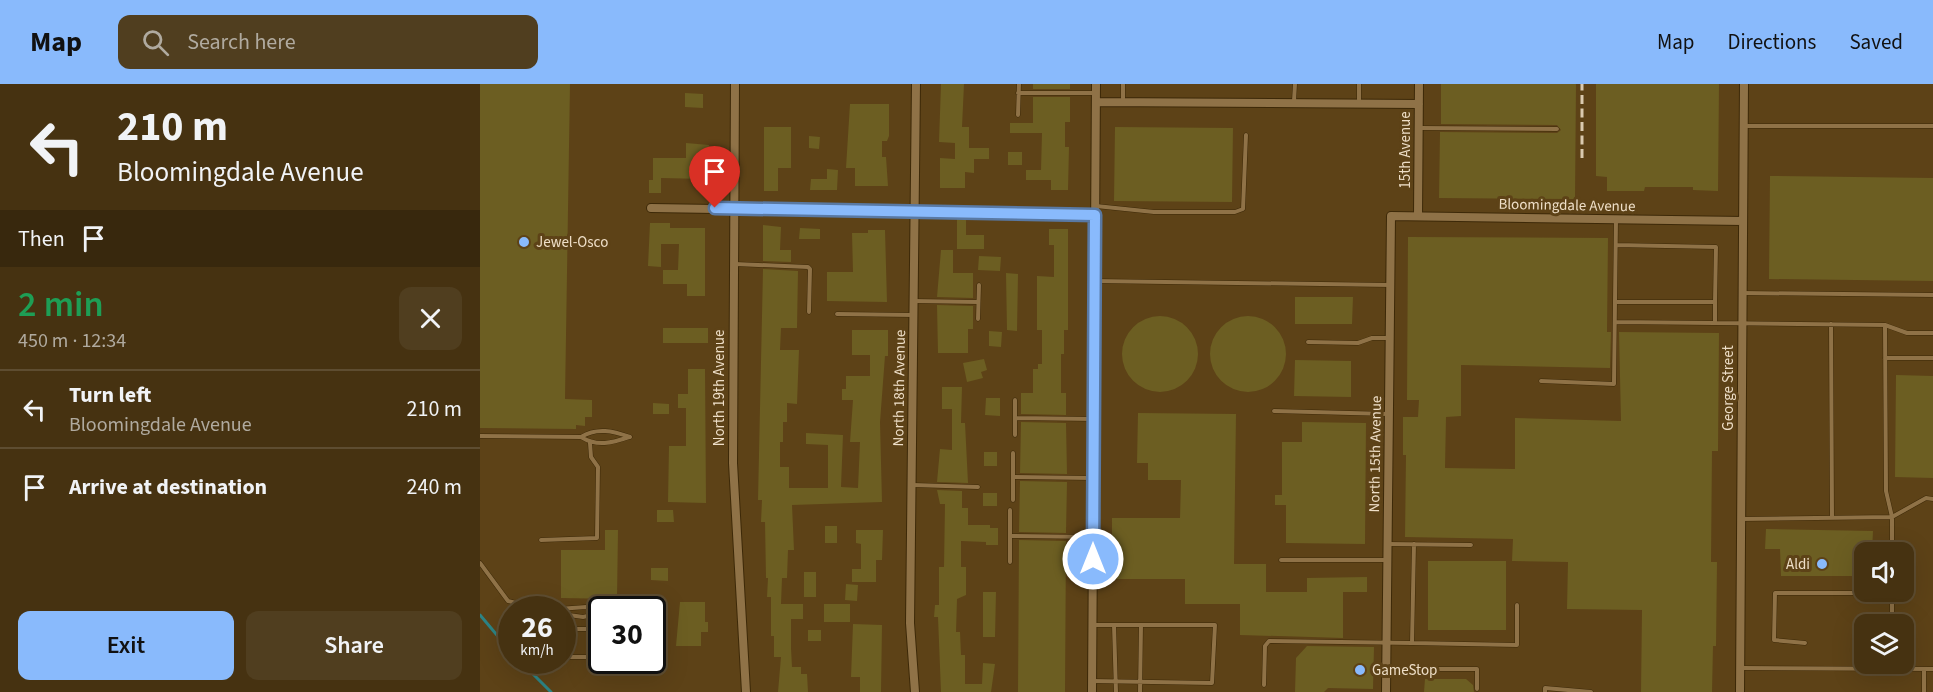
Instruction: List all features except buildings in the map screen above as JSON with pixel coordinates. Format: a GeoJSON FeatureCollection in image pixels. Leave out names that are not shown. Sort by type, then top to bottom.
{"type":"FeatureCollection","features":[{"type":"Feature","properties":{"kind":"street","name":"North 19th Avenue"},"geometry":{"type":"LineString","coordinates":[[735,84],[733,463],[744,692]]}},
{"type":"Feature","properties":{"kind":"street","name":"North 18th Avenue"},"geometry":{"type":"LineString","coordinates":[[915,692],[910,623],[916,84]]}},
{"type":"Feature","properties":{"kind":"street","name":"15th Avenue"},"geometry":{"type":"LineString","coordinates":[[1418,216],[1419,84]]}},
{"type":"Feature","properties":{"kind":"street","name":"George Street"},"geometry":{"type":"LineString","coordinates":[[1740,692],[1744,84]]}},
{"type":"Feature","properties":{"kind":"street"},"geometry":{"type":"LineString","coordinates":[[1092,692],[1096,93],[1123,102],[1419,104]]}},
{"type":"Feature","properties":{"kind":"street"},"geometry":{"type":"LineString","coordinates":[[651,208],[915,212],[1095,211]]}},
{"type":"Feature","properties":{"kind":"street","name":"Bloomingdale Avenue"},"geometry":{"type":"LineString","coordinates":[[1391,216],[1743,222]]}},
{"type":"Feature","properties":{"kind":"street","name":"North 15th Avenue"},"geometry":{"type":"LineString","coordinates":[[1386,692],[1391,216]]}},
{"type":"Feature","properties":{"kind":"lane"},"geometry":{"type":"LineString","coordinates":[[1018,115],[1019,84]]}},
{"type":"Feature","properties":{"kind":"lane"},"geometry":{"type":"LineString","coordinates":[[1123,84],[1123,102]]}},
{"type":"Feature","properties":{"kind":"lane"},"geometry":{"type":"LineString","coordinates":[[1294,84],[1294,102]]}},
{"type":"Feature","properties":{"kind":"lane"},"geometry":{"type":"LineString","coordinates":[[1359,84],[1359,103]]}},
{"type":"Feature","properties":{"kind":"lane"},"geometry":{"type":"LineString","coordinates":[[1018,93],[1096,93]]}},
{"type":"Feature","properties":{"kind":"lane"},"geometry":{"type":"LineString","coordinates":[[1744,126],[1933,126]]}},
{"type":"Feature","properties":{"kind":"lane"},"geometry":{"type":"LineString","coordinates":[[1419,128],[1557,129]]}},
{"type":"Feature","properties":{"kind":"lane"},"geometry":{"type":"LineString","coordinates":[[1095,211],[1235,213],[1243,209],[1246,135]]}},
{"type":"Feature","properties":{"kind":"lane"},"geometry":{"type":"LineString","coordinates":[[1541,381],[1614,384],[1616,219]]}},
{"type":"Feature","properties":{"kind":"lane"},"geometry":{"type":"LineString","coordinates":[[1616,245],[1716,247],[1715,323]]}},
{"type":"Feature","properties":{"kind":"lane"},"geometry":{"type":"LineString","coordinates":[[734,264],[808,267],[810,269],[809,312]]}},
{"type":"Feature","properties":{"kind":"lane"},"geometry":{"type":"LineString","coordinates":[[1095,281],[1390,285]]}},
{"type":"Feature","properties":{"kind":"lane"},"geometry":{"type":"LineString","coordinates":[[978,319],[979,285]]}},
{"type":"Feature","properties":{"kind":"lane"},"geometry":{"type":"LineString","coordinates":[[1743,292],[1933,295]]}},
{"type":"Feature","properties":{"kind":"lane"},"geometry":{"type":"LineString","coordinates":[[914,301],[978,302]]}},
{"type":"Feature","properties":{"kind":"lane"},"geometry":{"type":"LineString","coordinates":[[1615,302],[1715,303]]}},
{"type":"Feature","properties":{"kind":"lane"},"geometry":{"type":"LineString","coordinates":[[837,314],[914,315]]}},
{"type":"Feature","properties":{"kind":"lane"},"geometry":{"type":"LineString","coordinates":[[1615,322],[1885,325],[1907,333],[1933,333]]}},
{"type":"Feature","properties":{"kind":"lane"},"geometry":{"type":"LineString","coordinates":[[1831,324],[1832,517]]}},
{"type":"Feature","properties":{"kind":"lane"},"geometry":{"type":"LineString","coordinates":[[1885,325],[1886,491],[1892,517],[1892,542]]}},
{"type":"Feature","properties":{"kind":"lane"},"geometry":{"type":"LineString","coordinates":[[1308,342],[1358,343],[1372,338],[1390,338]]}},
{"type":"Feature","properties":{"kind":"lane"},"geometry":{"type":"LineString","coordinates":[[1885,358],[1933,358]]}},
{"type":"Feature","properties":{"kind":"lane"},"geometry":{"type":"LineString","coordinates":[[1014,435],[1015,400]]}},
{"type":"Feature","properties":{"kind":"lane"},"geometry":{"type":"LineString","coordinates":[[1274,411],[1389,414]]}},
{"type":"Feature","properties":{"kind":"lane"},"geometry":{"type":"LineString","coordinates":[[1015,418],[1094,419]]}},
{"type":"Feature","properties":{"kind":"lane"},"geometry":{"type":"LineString","coordinates":[[480,436],[582,437],[591,432],[612,431],[630,437],[611,443],[591,443],[582,437]]}},
{"type":"Feature","properties":{"kind":"lane"},"geometry":{"type":"LineString","coordinates":[[541,540],[597,538],[598,467],[591,456],[591,443]]}},
{"type":"Feature","properties":{"kind":"lane"},"geometry":{"type":"LineString","coordinates":[[1013,453],[1013,500]]}},
{"type":"Feature","properties":{"kind":"lane"},"geometry":{"type":"LineString","coordinates":[[1013,477],[1093,478]]}},
{"type":"Feature","properties":{"kind":"lane"},"geometry":{"type":"LineString","coordinates":[[912,485],[978,487]]}},
{"type":"Feature","properties":{"kind":"lane"},"geometry":{"type":"LineString","coordinates":[[1741,519],[1892,517],[1926,498],[1933,499]]}},
{"type":"Feature","properties":{"kind":"lane"},"geometry":{"type":"LineString","coordinates":[[1010,510],[1010,562]]}},
{"type":"Feature","properties":{"kind":"lane"},"geometry":{"type":"LineString","coordinates":[[1010,536],[1093,537]]}},
{"type":"Feature","properties":{"kind":"lane"},"geometry":{"type":"LineString","coordinates":[[1388,544],[1471,545]]}},
{"type":"Feature","properties":{"kind":"lane"},"geometry":{"type":"LineString","coordinates":[[1412,643],[1414,544]]}},
{"type":"Feature","properties":{"kind":"lane"},"geometry":{"type":"LineString","coordinates":[[1281,560],[1388,560]]}},
{"type":"Feature","properties":{"kind":"lane"},"geometry":{"type":"LineString","coordinates":[[480,563],[504,596]]}},
{"type":"Feature","properties":{"kind":"lane"},"geometry":{"type":"LineString","coordinates":[[1805,643],[1774,640],[1775,593],[1854,592]]}},
{"type":"Feature","properties":{"kind":"lane"},"geometry":{"type":"LineString","coordinates":[[1264,685],[1265,646],[1269,641],[1517,645],[1517,605]]}},
{"type":"Feature","properties":{"kind":"lane"},"geometry":{"type":"LineString","coordinates":[[576,607],[602,612],[583,617],[576,616]]}},
{"type":"Feature","properties":{"kind":"lane"},"geometry":{"type":"LineString","coordinates":[[1092,625],[1215,625],[1212,683],[1092,681]]}},
{"type":"Feature","properties":{"kind":"lane"},"geometry":{"type":"LineString","coordinates":[[1114,625],[1116,692]]}},
{"type":"Feature","properties":{"kind":"lane"},"geometry":{"type":"LineString","coordinates":[[1140,692],[1141,625]]}},
{"type":"Feature","properties":{"kind":"lane"},"geometry":{"type":"LineString","coordinates":[[1740,668],[1854,666]]}},
{"type":"Feature","properties":{"kind":"lane"},"geometry":{"type":"LineString","coordinates":[[1914,668],[1933,669]]}},
{"type":"Feature","properties":{"kind":"lane"},"geometry":{"type":"LineString","coordinates":[[1386,669],[1477,669],[1477,689]]}},
{"type":"Feature","properties":{"kind":"lane"},"geometry":{"type":"LineString","coordinates":[[1924,669],[1924,692]]}},
{"type":"Feature","properties":{"kind":"lane"},"geometry":{"type":"LineString","coordinates":[[1545,692],[1545,688],[1591,692]]}},
{"type":"Feature","properties":{"kind":"waterway"},"geometry":{"type":"LineString","coordinates":[[480,615],[498,636]]}},
{"type":"Feature","properties":{"kind":"waterway"},"geometry":{"type":"LineString","coordinates":[[533,674],[551,692]]}},
{"type":"Feature","properties":{"kind":"railway"},"geometry":{"type":"LineString","coordinates":[[1582,84],[1582,158]]}},
{"type":"Feature","properties":{"kind":"place","name":"Jewel-Osco"},"geometry":{"type":"Point","coordinates":[524,242]}},
{"type":"Feature","properties":{"kind":"place","name":"Aldi"},"geometry":{"type":"Point","coordinates":[1822,564]}},
{"type":"Feature","properties":{"kind":"place","name":"GameStop"},"geometry":{"type":"Point","coordinates":[1360,670]}},
{"type":"Feature","properties":{"kind":"route"},"geometry":{"type":"LineString","coordinates":[[715,208],[1095,215],[1093,559]]}}]}
